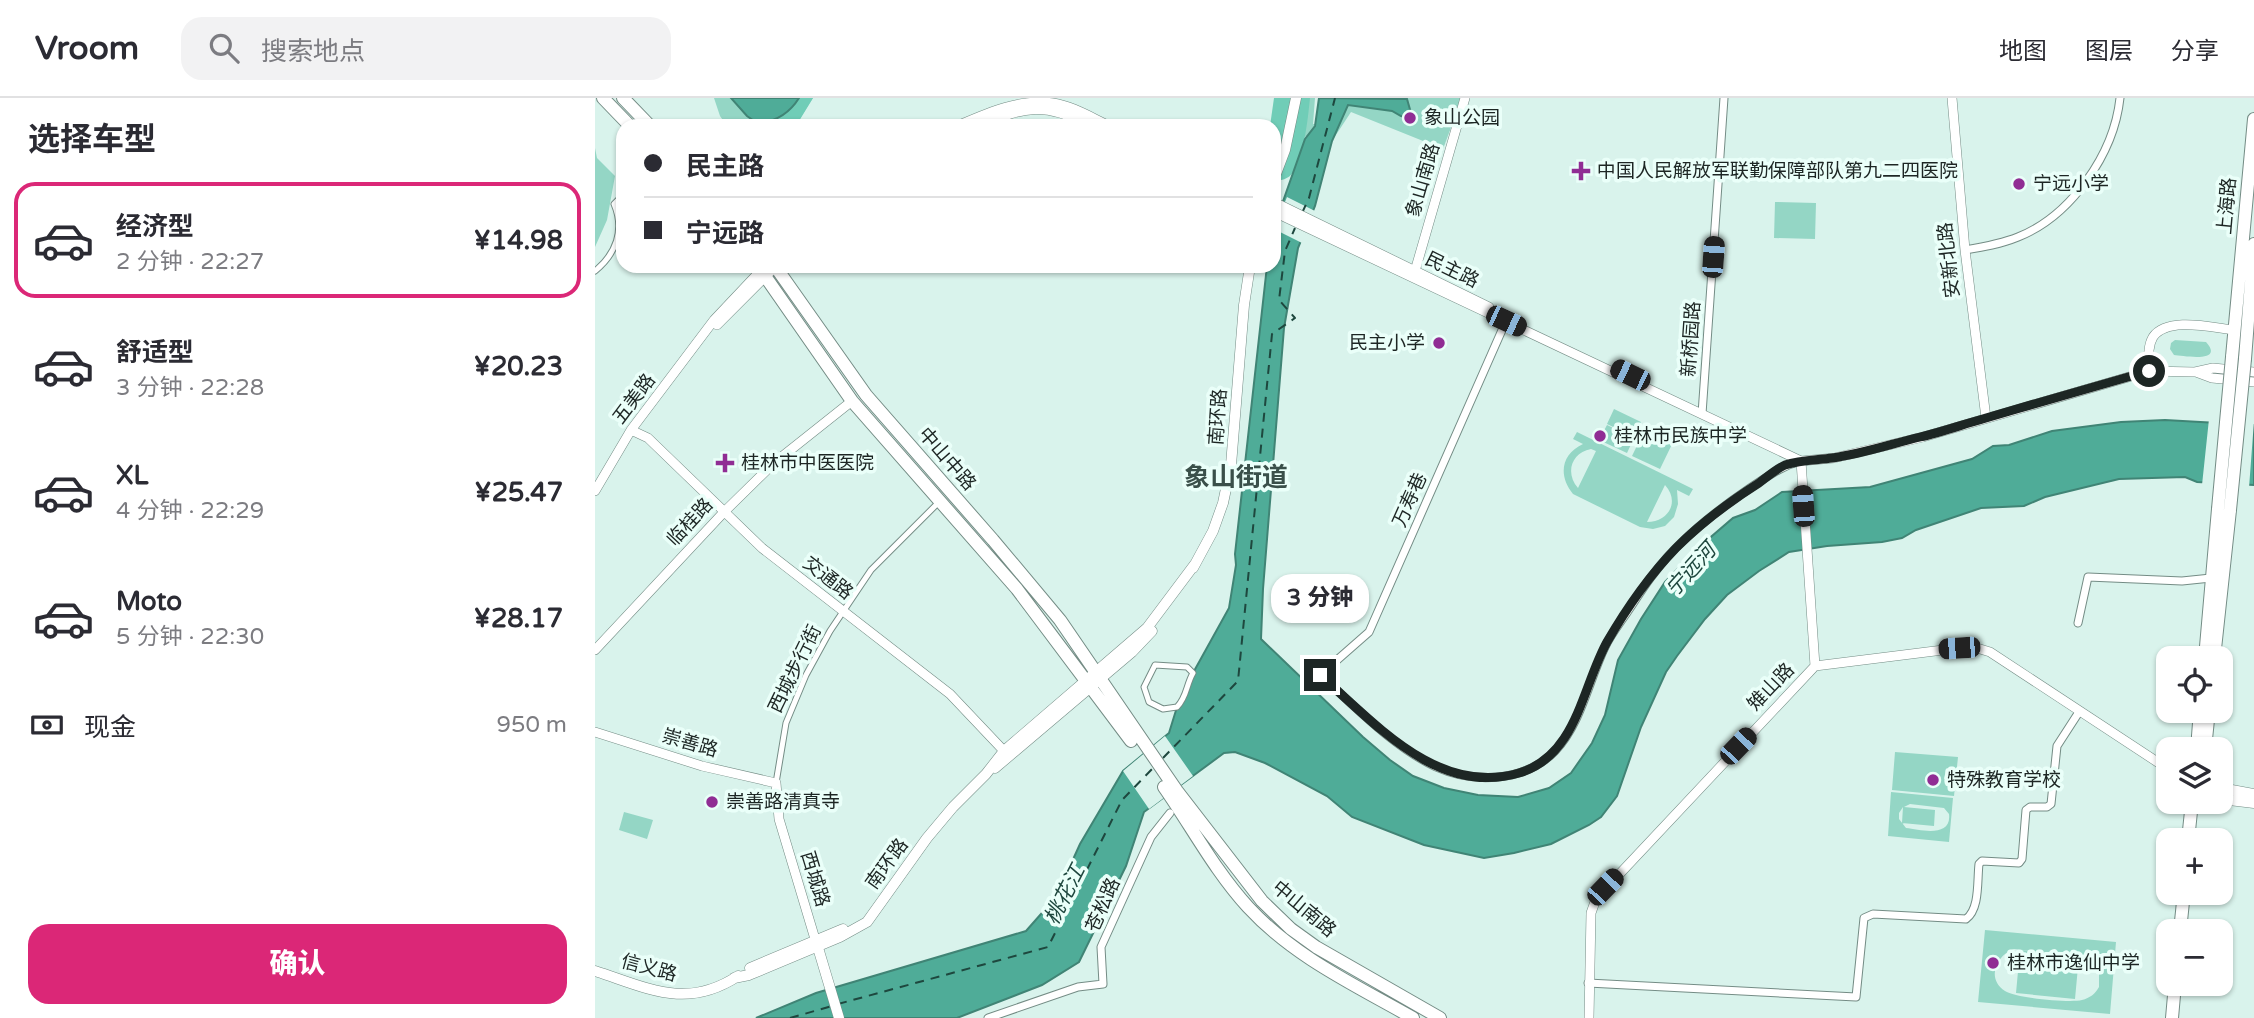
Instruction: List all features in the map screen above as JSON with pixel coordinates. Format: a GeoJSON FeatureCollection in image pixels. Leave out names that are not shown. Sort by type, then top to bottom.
{"type":"FeatureCollection","features":[{"type":"Feature","properties":{"kind":"highway"},"geometry":{"type":"LineString","coordinates":[[603,98],[623,119]]}},
{"type":"Feature","properties":{"kind":"highway"},"geometry":{"type":"LineString","coordinates":[[623,98],[643,119]]}},
{"type":"Feature","properties":{"kind":"highway","name":"上海路"},"geometry":{"type":"LineString","coordinates":[[2235,330],[2254,119]]}},
{"type":"Feature","properties":{"kind":"highway","name":"上海路"},"geometry":{"type":"LineString","coordinates":[[2239,358],[2251,322],[2254,244]]}},
{"type":"Feature","properties":{"kind":"highway","name":"中山中路"},"geometry":{"type":"LineString","coordinates":[[771,273],[852,401],[1017,589],[1092,681]]}},
{"type":"Feature","properties":{"kind":"highway","name":"中山中路"},"geometry":{"type":"LineString","coordinates":[[772,273],[866,395],[1060,620],[1092,681]]}},
{"type":"Feature","properties":{"kind":"highway"},"geometry":{"type":"LineString","coordinates":[[2215,646],[2224,509],[2239,358],[2235,330]]}},
{"type":"Feature","properties":{"kind":"highway"},"geometry":{"type":"LineString","coordinates":[[2206,646],[2211,578],[2224,509]]}},
{"type":"Feature","properties":{"kind":"highway"},"geometry":{"type":"LineString","coordinates":[[1092,681],[1173,793]]}},
{"type":"Feature","properties":{"kind":"highway","name":"中山南路"},"geometry":{"type":"LineString","coordinates":[[1173,793],[1221,873],[1271,929],[1309,960],[1413,1018]]}},
{"type":"Feature","properties":{"kind":"highway","name":"中山南路"},"geometry":{"type":"LineString","coordinates":[[1173,793],[1204,824],[1245,880],[1286,924],[1316,947],[1440,1018]]}},
{"type":"Feature","properties":{"kind":"highway"},"geometry":{"type":"LineString","coordinates":[[2172,1018],[2174,996]]}},
{"type":"Feature","properties":{"kind":"highway"},"geometry":{"type":"LineString","coordinates":[[2180,1018],[2182,996]]}},
{"type":"Feature","properties":{"kind":"main road"},"geometry":{"type":"LineString","coordinates":[[1281,161],[1296,98]]}},
{"type":"Feature","properties":{"kind":"main road","name":"南环路"},"geometry":{"type":"LineString","coordinates":[[986,774],[1010,758],[1146,628],[1195,564],[1220,512],[1231,465],[1248,273]]}},
{"type":"Feature","properties":{"kind":"main road","name":"南环路"},"geometry":{"type":"LineString","coordinates":[[734,978],[750,975],[874,912],[927,838],[1004,751],[1092,681]]}},
{"type":"Feature","properties":{"kind":"main road"},"geometry":{"type":"LineString","coordinates":[[2233,790],[2254,794]]}},
{"type":"Feature","properties":{"kind":"main road"},"geometry":{"type":"LineString","coordinates":[[2233,800],[2254,803]]}},
{"type":"Feature","properties":{"kind":"main road","name":"西城路"},"geometry":{"type":"LineString","coordinates":[[817,943],[839,1018]]}},
{"type":"Feature","properties":{"kind":"main road","name":"信义路"},"geometry":{"type":"LineString","coordinates":[[595,971],[680,995],[695,994],[734,978]]}},
{"type":"Feature","properties":{"kind":"street","name":"象山南路"},"geometry":{"type":"LineString","coordinates":[[1415,271],[1465,98]]}},
{"type":"Feature","properties":{"kind":"street","name":"新桥园路"},"geometry":{"type":"LineString","coordinates":[[1702,412],[1724,98]]}},
{"type":"Feature","properties":{"kind":"street","name":"安新北路"},"geometry":{"type":"LineString","coordinates":[[1952,98],[1965,250],[1986,418]]}},
{"type":"Feature","properties":{"kind":"street"},"geometry":{"type":"LineString","coordinates":[[1965,250],[2020,237],[2042,224],[2070,201],[2100,158],[2119,111],[2120,98]]}},
{"type":"Feature","properties":{"kind":"street"},"geometry":{"type":"LineString","coordinates":[[975,119],[1012,105],[1039,101],[1067,107],[1094,119]]}},
{"type":"Feature","properties":{"kind":"street"},"geometry":{"type":"LineString","coordinates":[[999,119],[1039,108],[1064,113],[1077,119]]}},
{"type":"Feature","properties":{"kind":"street"},"geometry":{"type":"LineString","coordinates":[[1281,211],[1313,225]]}},
{"type":"Feature","properties":{"kind":"street","name":"民主路"},"geometry":{"type":"LineString","coordinates":[[1313,225],[1415,271],[1702,412]]}},
{"type":"Feature","properties":{"kind":"street","name":"民主路"},"geometry":{"type":"LineString","coordinates":[[1313,225],[1506,321],[1773,444],[1801,461]]}},
{"type":"Feature","properties":{"kind":"street"},"geometry":{"type":"LineString","coordinates":[[595,271],[607,261],[616,241]]}},
{"type":"Feature","properties":{"kind":"street","name":"五美路"},"geometry":{"type":"LineString","coordinates":[[595,491],[631,430],[715,320],[763,273]]}},
{"type":"Feature","properties":{"kind":"street","name":"万寿巷"},"geometry":{"type":"LineString","coordinates":[[1506,321],[1369,632],[1320,675],[1395,740],[1438,768],[1455,774],[1506,776],[1532,769],[1555,751],[1565,739],[1580,708],[1607,642],[1656,570],[1721,508],[1784,466],[1801,461]]}},
{"type":"Feature","properties":{"kind":"street"},"geometry":{"type":"LineString","coordinates":[[2149,371],[2149,348],[2162,329],[2174,324],[2235,330]]}},
{"type":"Feature","properties":{"kind":"street"},"geometry":{"type":"LineString","coordinates":[[1815,666],[1801,461],[1834,458],[1923,437],[2149,371],[2195,372],[2213,368],[2254,372]]}},
{"type":"Feature","properties":{"kind":"street"},"geometry":{"type":"LineString","coordinates":[[2195,372],[2212,378],[2254,382]]}},
{"type":"Feature","properties":{"kind":"street","name":"临桂路"},"geometry":{"type":"LineString","coordinates":[[595,650],[724,512],[774,463],[852,401]]}},
{"type":"Feature","properties":{"kind":"street","name":"交通路"},"geometry":{"type":"LineString","coordinates":[[631,430],[648,438],[762,548],[950,694],[1004,751]]}},
{"type":"Feature","properties":{"kind":"street"},"geometry":{"type":"LineString","coordinates":[[842,612],[871,570],[939,502]]}},
{"type":"Feature","properties":{"kind":"street"},"geometry":{"type":"LineString","coordinates":[[2078,623],[2088,577],[2182,581],[2211,578]]}},
{"type":"Feature","properties":{"kind":"street","name":"西城步行街"},"geometry":{"type":"LineString","coordinates":[[776,783],[786,723],[795,698],[842,612]]}},
{"type":"Feature","properties":{"kind":"street","name":"雉山路"},"geometry":{"type":"LineString","coordinates":[[1589,1018],[1591,913],[1596,899],[1815,666],[1937,650],[1977,648],[2008,662],[2156,761]]}},
{"type":"Feature","properties":{"kind":"street"},"geometry":{"type":"LineString","coordinates":[[1155,665],[1187,667],[1193,673],[1187,684],[1186,695],[1177,707],[1163,709],[1149,702],[1144,687],[1155,665]]}},
{"type":"Feature","properties":{"kind":"street"},"geometry":{"type":"LineString","coordinates":[[1588,983],[1856,997],[1864,918],[1873,914],[1966,919],[1975,908],[1979,864],[1982,861],[2019,863],[2022,859],[2026,810],[2052,804],[2057,746],[2079,712]]}},
{"type":"Feature","properties":{"kind":"street","name":"崇善路"},"geometry":{"type":"LineString","coordinates":[[595,732],[702,766],[776,783]]}},
{"type":"Feature","properties":{"kind":"street","name":"西城路"},"geometry":{"type":"LineString","coordinates":[[776,783],[779,820],[817,943]]}},
{"type":"Feature","properties":{"kind":"street","name":"苍松路"},"geometry":{"type":"LineString","coordinates":[[988,1018],[1078,987],[1103,984],[1101,947],[1151,837],[1170,813]]}},
{"type":"Feature","properties":{"kind":"shaded area"},"geometry":{"type":"Polygon","coordinates":[[[714,98],[813,98],[800,119],[722,119],[714,98]]]}},
{"type":"Feature","properties":{"kind":"shaded area"},"geometry":{"type":"Polygon","coordinates":[[[799,98],[813,98],[800,119],[774,119],[787,112],[799,98]]]}},
{"type":"Feature","properties":{"kind":"shaded area"},"geometry":{"type":"Polygon","coordinates":[[[1274,98],[1310,98],[1305,139],[1299,161],[1290,176],[1281,180],[1281,119],[1271,119],[1274,98]]]}},
{"type":"Feature","properties":{"kind":"shaded area","name":"象山公园"},"geometry":{"type":"Polygon","coordinates":[[[1307,98],[1315,98],[1313,124],[1333,127],[1338,98],[1462,98],[1443,149],[1351,112],[1332,141],[1302,136],[1307,98]]]}},
{"type":"Feature","properties":{"kind":"shaded area"},"geometry":{"type":"Polygon","coordinates":[[[595,148],[597,158],[615,176],[607,220],[595,247],[595,148]]]}},
{"type":"Feature","properties":{"kind":"shaded area"},"geometry":{"type":"Polygon","coordinates":[[[1775,202],[1816,203],[1815,239],[1774,238],[1775,202]]]}},
{"type":"Feature","properties":{"kind":"shaded area"},"geometry":{"type":"Polygon","coordinates":[[[2175,340],[2206,342],[2210,353],[2201,357],[2174,355],[2170,349],[2175,340]]]}},
{"type":"Feature","properties":{"kind":"shaded area"},"geometry":{"type":"Polygon","coordinates":[[[1614,409],[1641,422],[1634,437],[1607,424],[1614,409]]]}},
{"type":"Feature","properties":{"kind":"shaded area"},"geometry":{"type":"Polygon","coordinates":[[[1607,425],[1634,438],[1627,453],[1599,440],[1607,425]]]}},
{"type":"Feature","properties":{"kind":"shaded area"},"geometry":{"type":"Polygon","coordinates":[[[1647,425],[1675,438],[1660,469],[1632,456],[1647,425]]]}},
{"type":"Feature","properties":{"kind":"shaded area"},"geometry":{"type":"Polygon","coordinates":[[[1577,432],[1693,489],[1689,496],[1677,490],[1678,504],[1674,517],[1665,526],[1653,529],[1640,527],[1573,494],[1565,480],[1564,466],[1570,454],[1583,444],[1573,439],[1577,432]],[[1584,451],[1572,464],[1572,476],[1578,488],[1596,451],[1584,451]],[[1665,485],[1647,522],[1661,518],[1670,510],[1672,498],[1665,485]]]}},
{"type":"Feature","properties":{"kind":"shaded area"},"geometry":{"type":"Polygon","coordinates":[[[1895,752],[1958,757],[1954,796],[1892,790],[1895,752]]]}},
{"type":"Feature","properties":{"kind":"shaded area"},"geometry":{"type":"Polygon","coordinates":[[[1891,792],[1953,798],[1949,842],[1888,836],[1891,792]],[[1910,804],[1904,807],[1935,810],[1934,826],[1902,823],[1906,828],[1941,830],[1949,822],[1949,814],[1944,808],[1910,804]],[[1903,807],[1899,813],[1902,823],[1903,807]]]}},
{"type":"Feature","properties":{"kind":"shaded area"},"geometry":{"type":"Polygon","coordinates":[[[624,812],[653,820],[647,839],[619,830],[624,812]]]}},
{"type":"Feature","properties":{"kind":"shaded area"},"geometry":{"type":"Polygon","coordinates":[[[1985,930],[2116,942],[2110,1014],[1978,1002],[1985,930]],[[2014,949],[2002,956],[1998,962],[1996,980],[1999,986],[2011,994],[2055,1000],[2082,1000],[2096,992],[2099,987],[2099,970],[2088,957],[2014,949]]]}},
{"type":"Feature","properties":{"kind":"shaded area"},"geometry":{"type":"Polygon","coordinates":[[[2020,950],[2079,956],[2075,999],[2016,993],[2020,950]]]}},
{"type":"Feature","properties":{"kind":"water"},"geometry":{"type":"Polygon","coordinates":[[[731,98],[799,98],[791,109],[774,119],[751,119],[731,98]]]}},
{"type":"Feature","properties":{"kind":"water"},"geometry":{"type":"Polygon","coordinates":[[[1319,98],[1407,99],[1413,120],[1392,111],[1348,105],[1332,141],[1315,206],[1298,248],[1284,328],[1261,639],[1390,760],[1413,776],[1444,788],[1478,795],[1518,797],[1549,788],[1571,773],[1592,743],[1605,715],[1618,660],[1665,582],[1698,548],[1733,518],[1755,510],[1782,492],[1870,487],[1972,459],[1993,446],[2009,445],[2052,431],[2121,422],[2165,420],[2254,425],[2254,485],[2197,482],[2185,477],[2119,479],[2045,497],[2024,506],[1981,508],[1916,530],[1902,538],[1789,552],[1727,595],[1705,619],[1666,672],[1641,727],[1617,796],[1601,817],[1551,844],[1484,858],[1424,845],[1352,817],[1327,796],[1265,763],[1235,752],[1224,753],[1144,812],[1126,866],[1079,962],[1042,985],[957,1018],[756,1018],[816,993],[1026,931],[1056,897],[1080,844],[1123,771],[1169,733],[1177,707],[1193,673],[1229,608],[1236,565],[1235,554],[1266,273],[1281,273],[1281,207],[1305,139],[1315,126],[1319,98]]]}},
{"type":"Feature","properties":{"kind":"pier"},"geometry":{"type":"Polygon","coordinates":[[[1287,197],[1315,211],[1302,243],[1281,232],[1281,212],[1287,197]]]}},
{"type":"Feature","properties":{"kind":"pier"},"geometry":{"type":"Polygon","coordinates":[[[2209,419],[2254,421],[2249,488],[2202,485],[2209,419]]]}},
{"type":"Feature","properties":{"kind":"pier"},"geometry":{"type":"Polygon","coordinates":[[[1165,736],[1193,776],[1149,809],[1123,771],[1165,736]]]}},
{"type":"Feature","properties":{"kind":"ferry route"},"geometry":{"type":"LineString","coordinates":[[1302,213],[1309,198],[1335,98]]}},
{"type":"Feature","properties":{"kind":"ferry route"},"geometry":{"type":"LineString","coordinates":[[1163,758],[1238,681],[1272,334],[1295,318],[1279,300],[1285,251],[1295,228]]}},
{"type":"Feature","properties":{"kind":"ferry route"},"geometry":{"type":"LineString","coordinates":[[838,1004],[1048,947],[1122,800],[1154,767]]}},
{"type":"Feature","properties":{"kind":"ferry route"},"geometry":{"type":"LineString","coordinates":[[790,1018],[832,1006]]}},
{"type":"Feature","properties":{"kind":"place","name":"象山公园"},"geometry":{"type":"Point","coordinates":[1410,118]}},
{"type":"Feature","properties":{"kind":"place","name":"中国人民解放军联勤保障部队第九二四医院"},"geometry":{"type":"Point","coordinates":[1581,171]}},
{"type":"Feature","properties":{"kind":"place","name":"宁远小学"},"geometry":{"type":"Point","coordinates":[2019,184]}},
{"type":"Feature","properties":{"kind":"place","name":"民主小学"},"geometry":{"type":"Point","coordinates":[1439,343]}},
{"type":"Feature","properties":{"kind":"place","name":"桂林市民族中学"},"geometry":{"type":"Point","coordinates":[1600,436]}},
{"type":"Feature","properties":{"kind":"place","name":"桂林市中医医院"},"geometry":{"type":"Point","coordinates":[725,463]}},
{"type":"Feature","properties":{"kind":"place","name":"特殊教育学校"},"geometry":{"type":"Point","coordinates":[1933,780]}},
{"type":"Feature","properties":{"kind":"place","name":"崇善路清真寺"},"geometry":{"type":"Point","coordinates":[712,802]}},
{"type":"Feature","properties":{"kind":"place","name":"桂林市逸仙中学"},"geometry":{"type":"Point","coordinates":[1993,963]}},
{"type":"Feature","properties":{"kind":"district","name":"象山街道"},"geometry":{"type":"Point","coordinates":[1236,477]}},
{"type":"Feature","properties":{"kind":"route"},"geometry":{"type":"LineString","coordinates":[[1320,675],[1395,740],[1438,768],[1473,777],[1506,776],[1532,769],[1555,751],[1565,739],[1607,642],[1656,570],[1721,508],[1784,466],[1801,461],[1834,458],[1923,437],[2149,371]]}},
{"type":"Feature","properties":{"kind":"water label","name":"宁远河"},"geometry":{"type":"Point","coordinates":[1691,570]}},
{"type":"Feature","properties":{"kind":"water label","name":"桃花江"},"geometry":{"type":"Point","coordinates":[1065,895]}}]}
